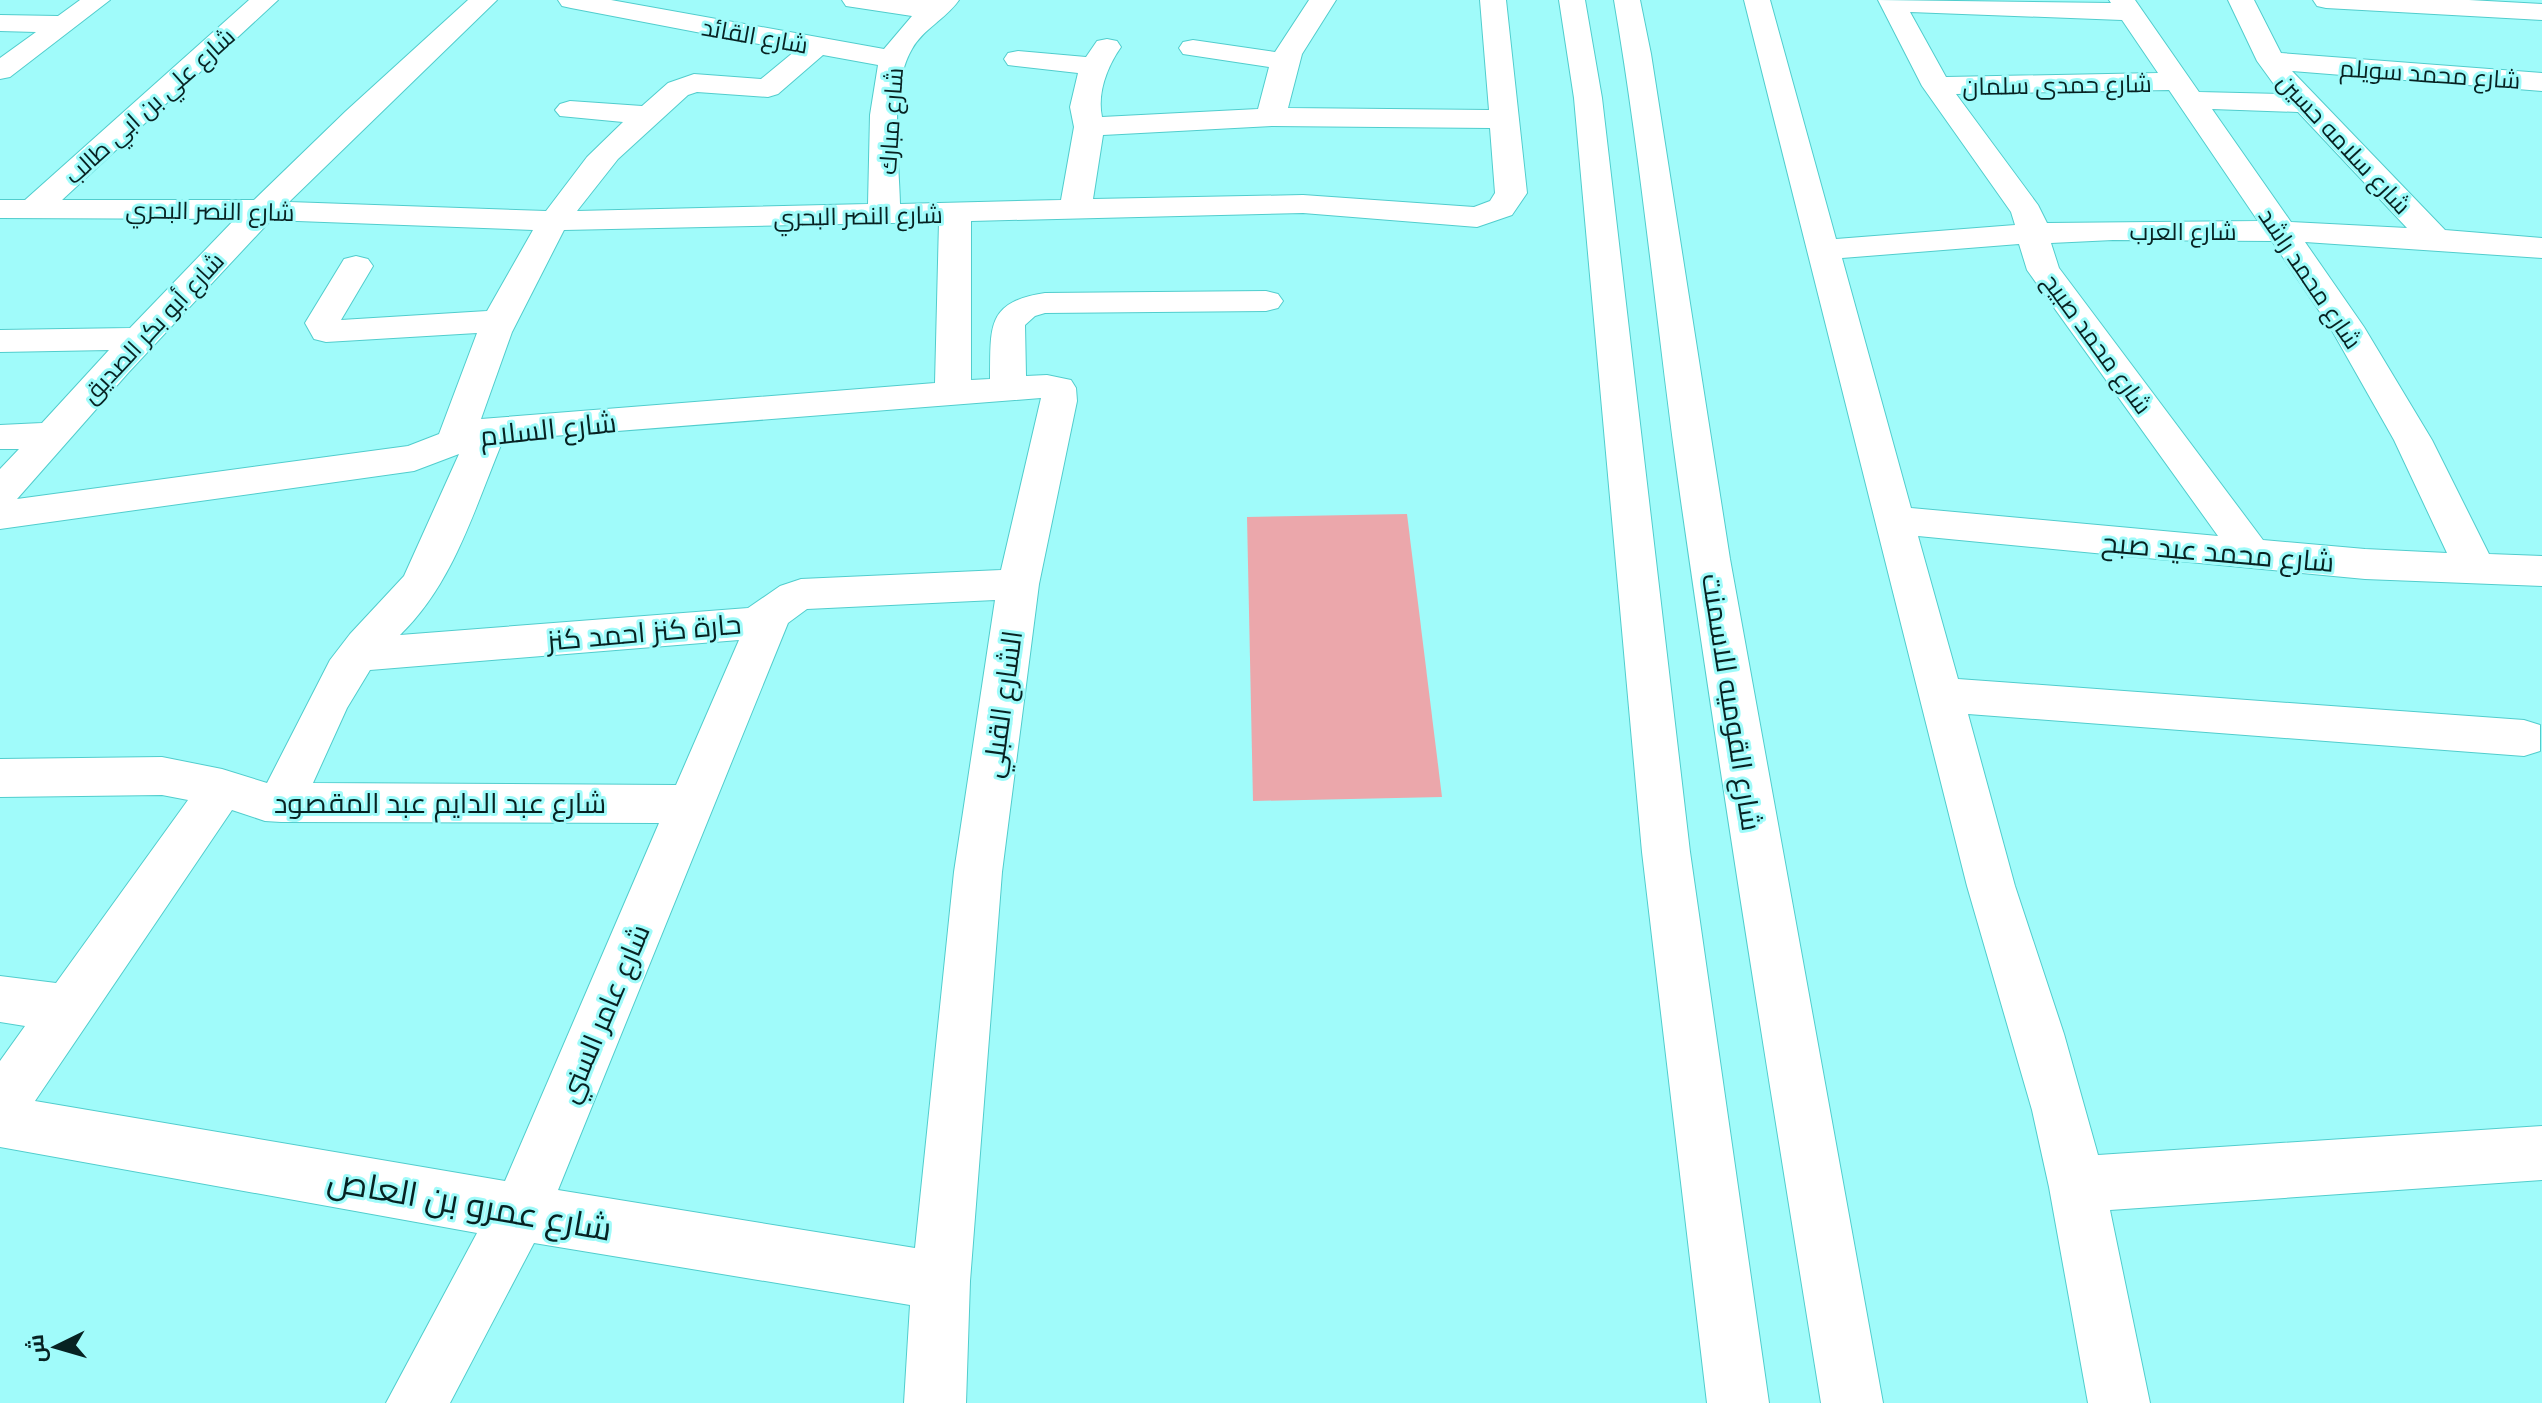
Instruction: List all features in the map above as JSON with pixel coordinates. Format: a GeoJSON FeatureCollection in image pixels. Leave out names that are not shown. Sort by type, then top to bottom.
{"type":"FeatureCollection","features":[{"type":"Feature","properties":{"kind":"street"},"geometry":{"type":"LineString","coordinates":[[0,71],[97,0]]}},
{"type":"Feature","properties":{"kind":"street","name":"شارع علي بن ابي طالب"},"geometry":{"type":"LineString","coordinates":[[33,209],[265,0]]}},
{"type":"Feature","properties":{"kind":"street","name":"شارع أبو بكر الصديق"},"geometry":{"type":"LineString","coordinates":[[0,494],[137,339],[262,210],[348,125],[484,0]]}},
{"type":"Feature","properties":{"kind":"street","name":"شارع القائد"},"geometry":{"type":"LineString","coordinates":[[571,0],[893,59]]}},
{"type":"Feature","properties":{"kind":"street"},"geometry":{"type":"LineString","coordinates":[[855,0],[940,6]]}},
{"type":"Feature","properties":{"kind":"street"},"geometry":{"type":"LineString","coordinates":[[1272,117],[1282,61],[1300,27],[1323,0]]}},
{"type":"Feature","properties":{"kind":"street","name":"شارع النصر البحري"},"geometry":{"type":"LineString","coordinates":[[0,209],[262,210],[556,221],[1303,204],[1477,217],[1501,208],[1511,193],[1493,0]]}},
{"type":"Feature","properties":{"kind":"street"},"geometry":{"type":"LineString","coordinates":[[1572,0],[1588,98],[1666,852],[1738,1403]]}},
{"type":"Feature","properties":{"kind":"street","name":"شارع القوميه للاسمنت"},"geometry":{"type":"LineString","coordinates":[[1627,0],[1647,99],[1690,434],[1757,856],[1852,1403]]}},
{"type":"Feature","properties":{"kind":"street"},"geometry":{"type":"LineString","coordinates":[[1757,0],[1991,886],[2027,995],[2076,1184],[2119,1403]]}},
{"type":"Feature","properties":{"kind":"street","name":"شارع سلامه حسين"},"geometry":{"type":"LineString","coordinates":[[2241,0],[2271,61],[2304,103],[2434,238]]}},
{"type":"Feature","properties":{"kind":"street"},"geometry":{"type":"LineString","coordinates":[[2326,0],[2542,12]]}},
{"type":"Feature","properties":{"kind":"street"},"geometry":{"type":"LineString","coordinates":[[1891,2],[2126,6]]}},
{"type":"Feature","properties":{"kind":"street","name":"شارع محمد صبيح"},"geometry":{"type":"LineString","coordinates":[[1891,2],[1936,86],[2027,212],[2037,258],[2044,270],[2252,554]]}},
{"type":"Feature","properties":{"kind":"street","name":"شارع مبارك"},"geometry":{"type":"LineString","coordinates":[[884,215],[885,119],[893,59],[940,6]]}},
{"type":"Feature","properties":{"kind":"street","name":"شارع محمد راشد"},"geometry":{"type":"LineString","coordinates":[[2126,6],[2347,327],[2413,440],[2476,570]]}},
{"type":"Feature","properties":{"kind":"street"},"geometry":{"type":"LineString","coordinates":[[0,23],[65,24]]}},
{"type":"Feature","properties":{"kind":"street"},"geometry":{"type":"LineString","coordinates":[[281,803],[331,699],[357,655],[380,628],[405,606],[421,582],[472,436],[475,375],[497,321],[556,221],[600,161],[678,89],[688,85],[771,87],[817,46]]}},
{"type":"Feature","properties":{"kind":"street"},"geometry":{"type":"LineString","coordinates":[[1193,48],[1282,61]]}},
{"type":"Feature","properties":{"kind":"street"},"geometry":{"type":"LineString","coordinates":[[1018,59],[1101,56],[1085,107],[1089,127],[1075,211]]}},
{"type":"Feature","properties":{"kind":"street","name":"شارع محمد سويلم"},"geometry":{"type":"LineString","coordinates":[[2271,61],[2542,82]]}},
{"type":"Feature","properties":{"kind":"street","name":"شارع حمدى سلمان"},"geometry":{"type":"LineString","coordinates":[[1936,86],[2183,90],[2304,103]]}},
{"type":"Feature","properties":{"kind":"street"},"geometry":{"type":"LineString","coordinates":[[570,110],[651,115]]}},
{"type":"Feature","properties":{"kind":"street"},"geometry":{"type":"LineString","coordinates":[[1089,127],[1272,117],[1503,119]]}},
{"type":"Feature","properties":{"kind":"street"},"geometry":{"type":"LineString","coordinates":[[953,394],[955,214]]}},
{"type":"Feature","properties":{"kind":"street","name":"شارع العرب"},"geometry":{"type":"LineString","coordinates":[[1823,250],[2032,233],[2279,231],[2434,238],[2542,248]]}},
{"type":"Feature","properties":{"kind":"street"},"geometry":{"type":"LineString","coordinates":[[356,266],[322,323],[326,331],[497,321]]}},
{"type":"Feature","properties":{"kind":"street"},"geometry":{"type":"LineString","coordinates":[[1008,389],[1008,325],[1011,318],[1025,307],[1045,303],[1266,301]]}},
{"type":"Feature","properties":{"kind":"street"},"geometry":{"type":"LineString","coordinates":[[0,341],[137,339]]}},
{"type":"Feature","properties":{"kind":"street","name":"الشارع القبلي"},"geometry":{"type":"LineString","coordinates":[[935,1403],[941,1281],[978,872],[1018,584],[1059,401],[1058,388],[1053,386],[1008,389]]}},
{"type":"Feature","properties":{"kind":"street","name":"شارع السلام"},"geometry":{"type":"LineString","coordinates":[[0,515],[414,458],[472,436],[1008,389]]}},
{"type":"Feature","properties":{"kind":"street"},"geometry":{"type":"LineString","coordinates":[[0,437],[51,435]]}},
{"type":"Feature","properties":{"kind":"street","name":"شارع محمد عيد صبح"},"geometry":{"type":"LineString","coordinates":[[1894,520],[2252,554],[2476,570],[2542,571]]}},
{"type":"Feature","properties":{"kind":"street","name":"حارة كنز احمد كنز"},"geometry":{"type":"LineString","coordinates":[[357,655],[751,623],[801,594],[1018,584]]}},
{"type":"Feature","properties":{"kind":"street","name":"شارع عامر السني"},"geometry":{"type":"LineString","coordinates":[[417,1403],[520,1212],[771,613]]}},
{"type":"Feature","properties":{"kind":"street"},"geometry":{"type":"LineString","coordinates":[[1940,695],[2524,738]]}},
{"type":"Feature","properties":{"kind":"street","name":"شارع عبد الدايم عبد المقصود"},"geometry":{"type":"LineString","coordinates":[[0,778],[162,776],[222,788],[243,797],[281,803],[691,804]]}},
{"type":"Feature","properties":{"kind":"street"},"geometry":{"type":"LineString","coordinates":[[0,1106],[222,788]]}},
{"type":"Feature","properties":{"kind":"street"},"geometry":{"type":"LineString","coordinates":[[0,999],[68,1008]]}},
{"type":"Feature","properties":{"kind":"street","name":"شارع عمرو بن العاص"},"geometry":{"type":"LineString","coordinates":[[0,1121],[520,1212],[941,1281]]}},
{"type":"Feature","properties":{"kind":"street"},"geometry":{"type":"LineString","coordinates":[[2076,1184],[2542,1153]]}},
{"type":"Feature","properties":{"kind":"shaded area"},"geometry":{"type":"Polygon","coordinates":[[[1407,514],[1442,797],[1253,801],[1247,517],[1407,514]]]}}]}
